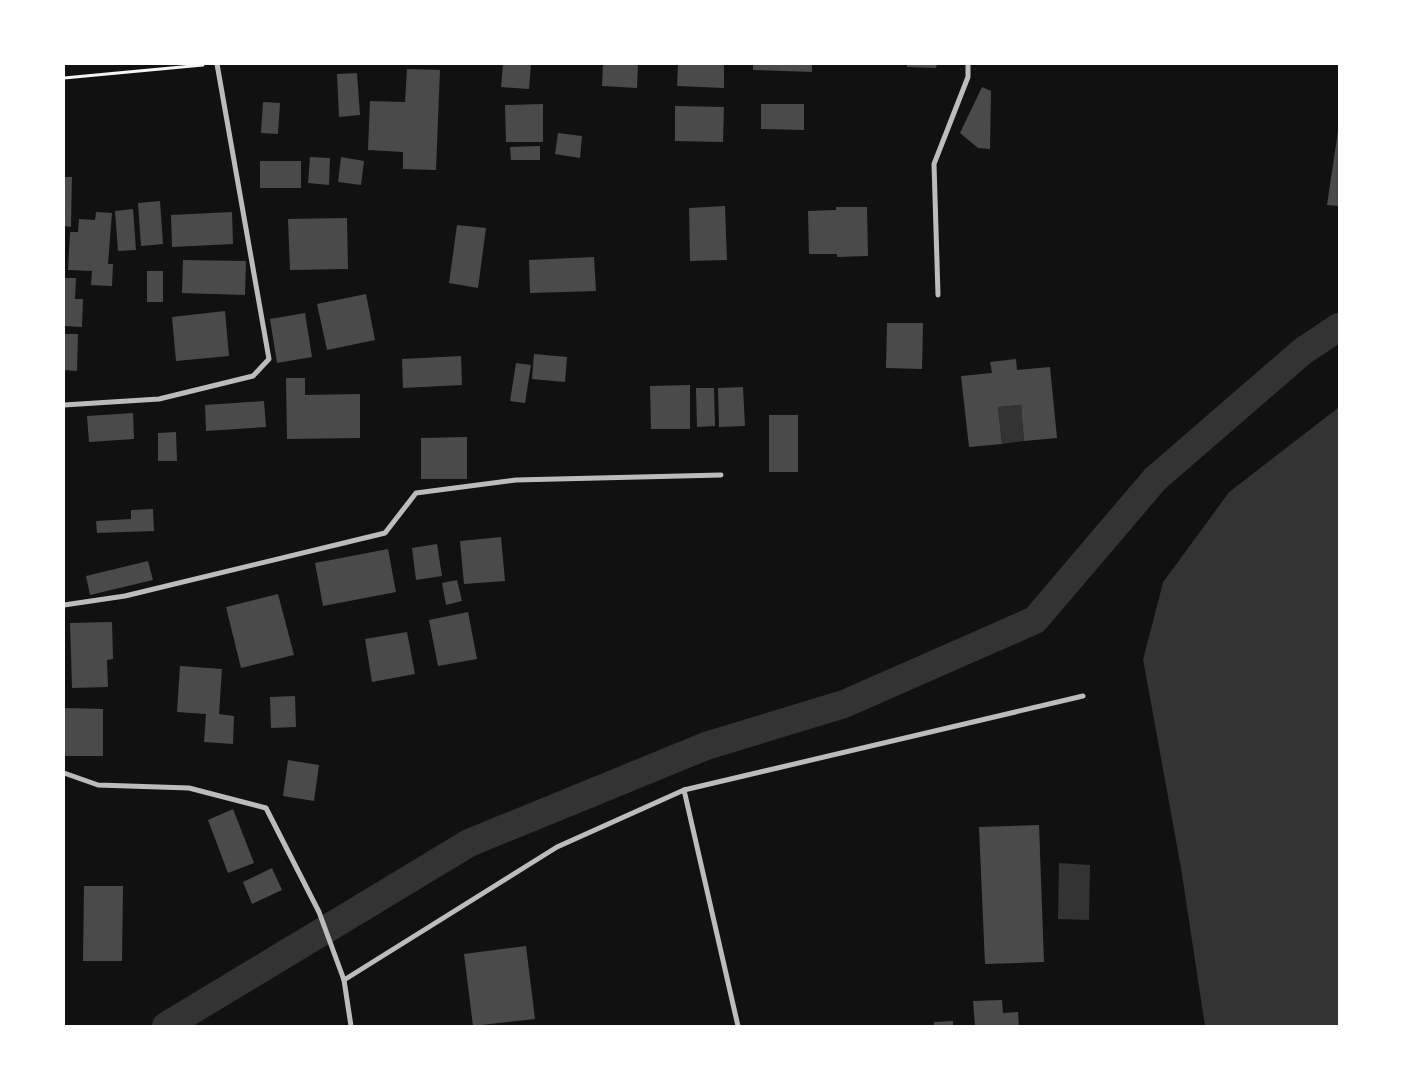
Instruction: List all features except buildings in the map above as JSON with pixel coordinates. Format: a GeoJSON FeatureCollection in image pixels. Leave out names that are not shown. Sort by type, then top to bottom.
{"type":"FeatureCollection","features":[{"type":"Feature","properties":{"kind":"street"},"geometry":{"type":"LineString","coordinates":[[64,405],[159,399],[253,376],[269,359],[218,64]]}},
{"type":"Feature","properties":{"kind":"street"},"geometry":{"type":"LineString","coordinates":[[938,295],[934,164],[968,77],[968,64]]}},
{"type":"Feature","properties":{"kind":"street"},"geometry":{"type":"LineString","coordinates":[[64,605],[125,596],[385,533],[416,492],[516,480],[721,475]]}},
{"type":"Feature","properties":{"kind":"street"},"geometry":{"type":"LineString","coordinates":[[344,980],[557,847],[684,790],[1082,696]]}},
{"type":"Feature","properties":{"kind":"street"},"geometry":{"type":"LineString","coordinates":[[64,773],[98,785],[188,788],[266,808],[319,912],[344,980],[351,1026]]}},
{"type":"Feature","properties":{"kind":"street"},"geometry":{"type":"LineString","coordinates":[[684,790],[738,1026]]}},
{"type":"Feature","properties":{"kind":"path"},"geometry":{"type":"LineString","coordinates":[[64,78],[218,64]]}},
{"type":"Feature","properties":{"kind":"shaded area"},"geometry":{"type":"Polygon","coordinates":[[[1021,405],[1024,441],[1002,444],[998,407],[1021,405]]]}},
{"type":"Feature","properties":{"kind":"shaded area"},"geometry":{"type":"Polygon","coordinates":[[[1339,407],[1339,1026],[1205,1026],[1181,868],[1143,659],[1163,582],[1229,492],[1339,407]]]}},
{"type":"Feature","properties":{"kind":"shaded area"},"geometry":{"type":"Polygon","coordinates":[[[1059,863],[1090,865],[1089,920],[1058,919],[1059,863]]]}},
{"type":"Feature","properties":{"kind":"pier"},"geometry":{"type":"Polygon","coordinates":[[[1339,405],[1339,407],[1229,492],[1163,582],[1143,659],[1140,658],[1161,581],[1227,491],[1339,405]]]}},
{"type":"Feature","properties":{"kind":"waterway"},"geometry":{"type":"LineString","coordinates":[[166,1026],[469,843],[706,746],[844,704],[1035,620],[1155,479],[1303,351],[1339,327]]}}]}
